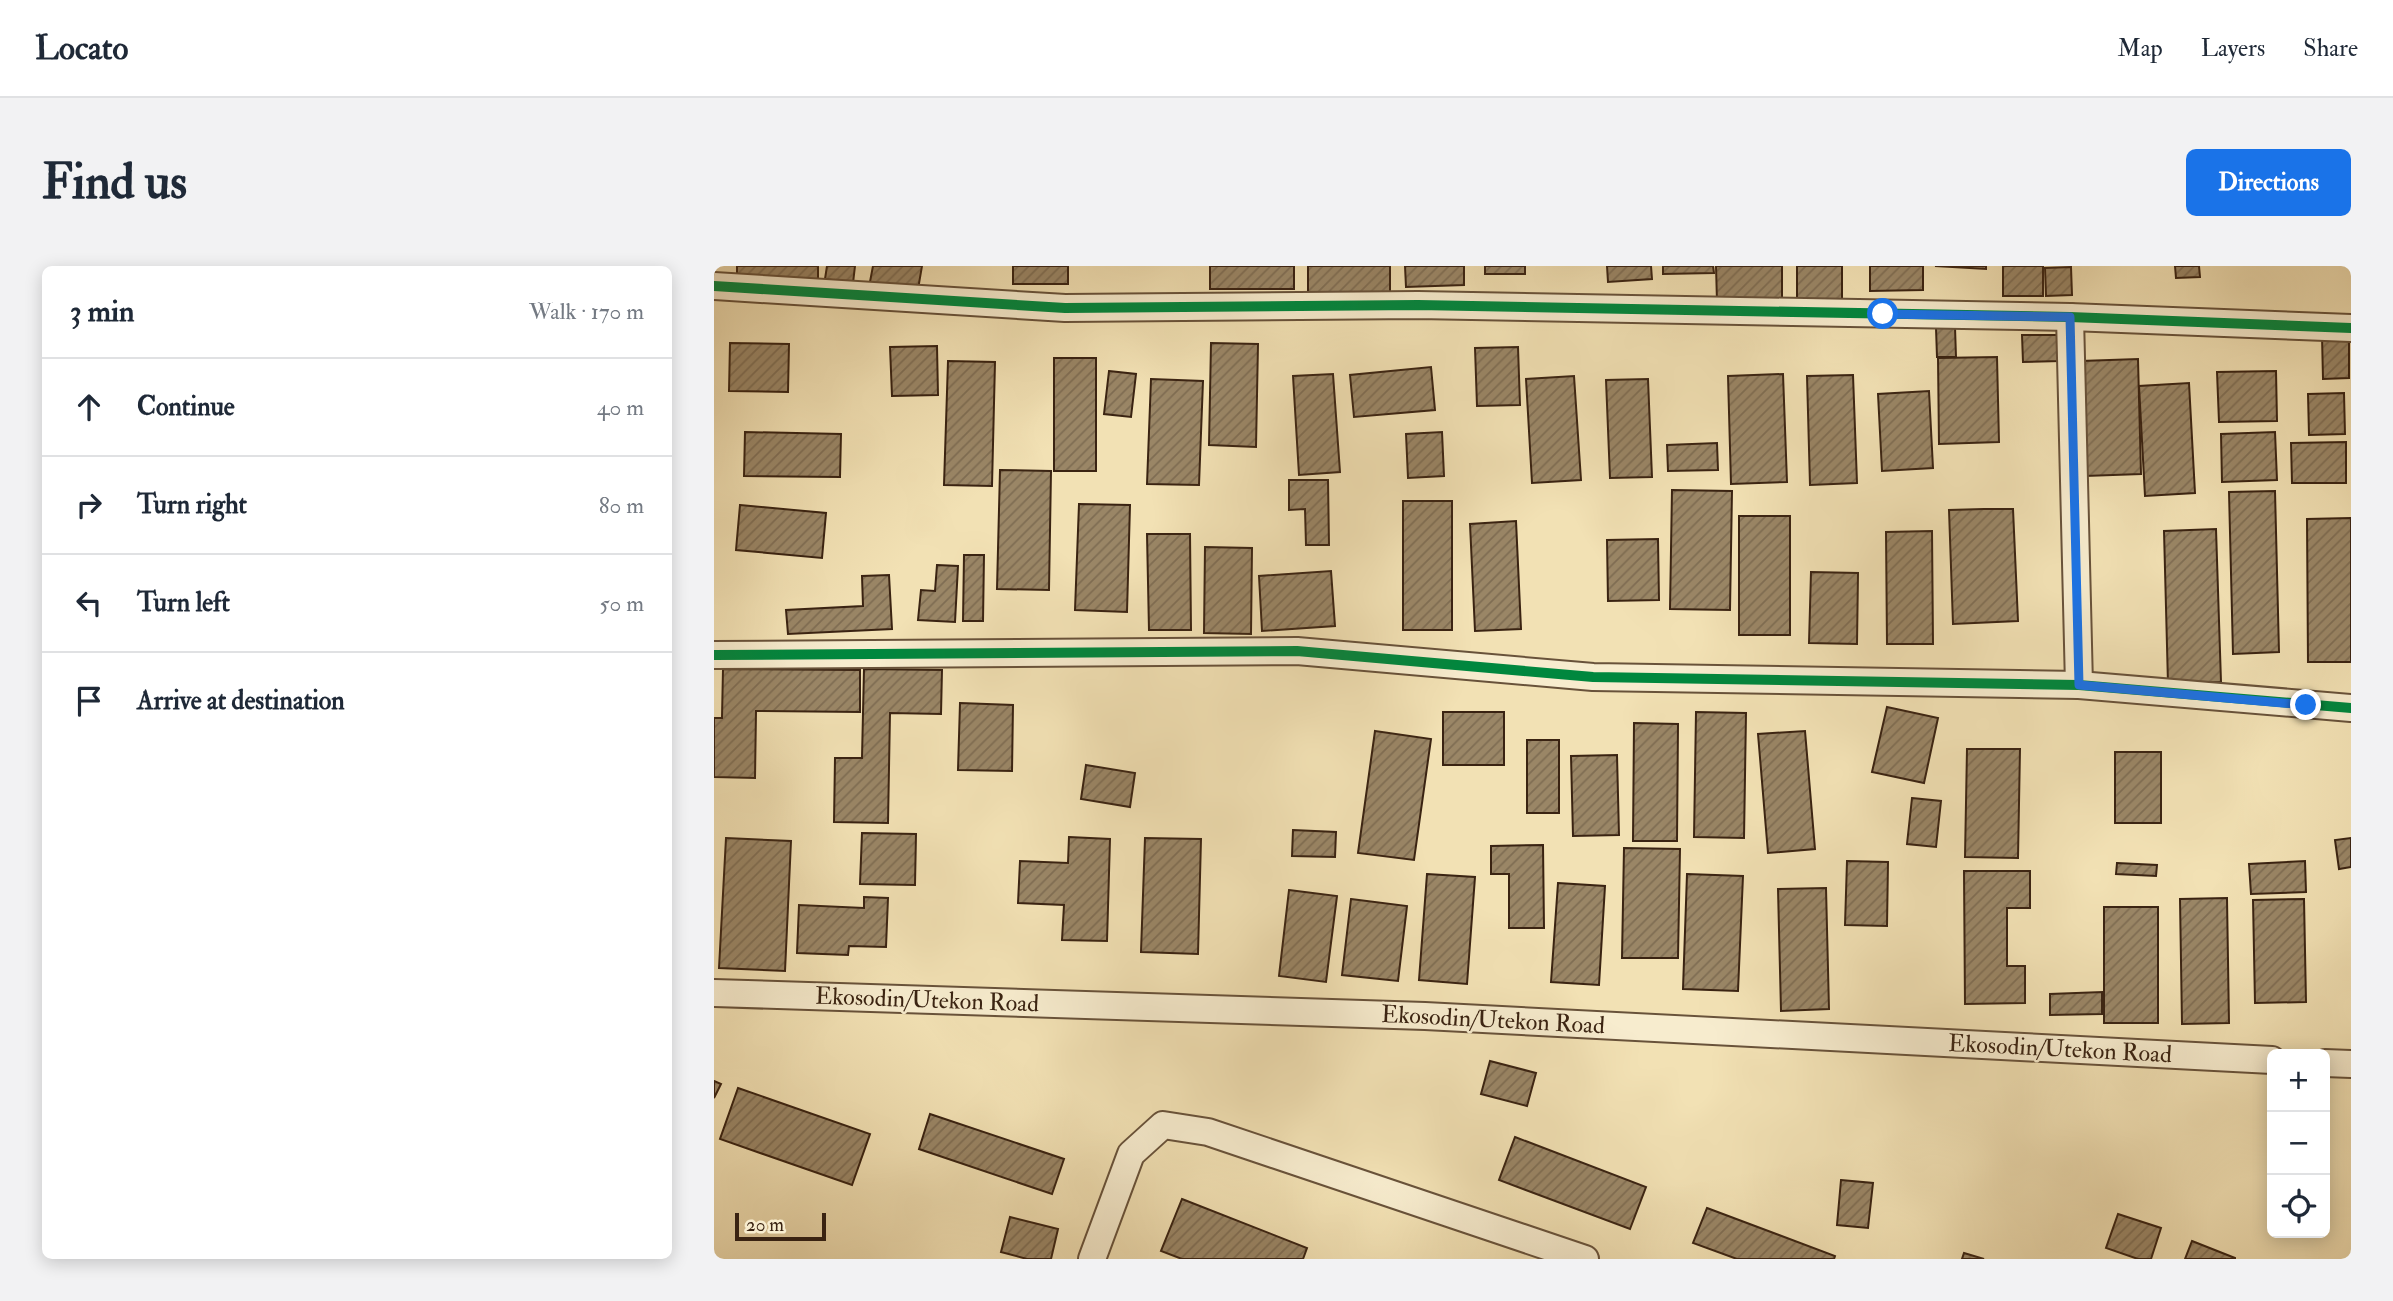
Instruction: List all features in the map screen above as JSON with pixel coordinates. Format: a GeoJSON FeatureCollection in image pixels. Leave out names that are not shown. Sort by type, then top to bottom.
{"type":"FeatureCollection","features":[{"type":"Feature","properties":{"kind":"street"},"geometry":{"type":"LineString","coordinates":[[714,286],[1065,308],[1418,305],[2070,317],[2351,328]]}},
{"type":"Feature","properties":{"kind":"street"},"geometry":{"type":"LineString","coordinates":[[2070,317],[2079,685]]}},
{"type":"Feature","properties":{"kind":"street"},"geometry":{"type":"LineString","coordinates":[[714,654],[1297,651],[1593,677],[2079,685],[2351,708]]}},
{"type":"Feature","properties":{"kind":"street","name":"Ekosodin/Utekon Road"},"geometry":{"type":"LineString","coordinates":[[714,993],[1425,1016],[2267,1060]]}},
{"type":"Feature","properties":{"kind":"street"},"geometry":{"type":"LineString","coordinates":[[2330,1063],[2351,1064]]}},
{"type":"Feature","properties":{"kind":"street"},"geometry":{"type":"LineString","coordinates":[[1092,1259],[1131,1154],[1163,1125],[1208,1132],[1585,1259]]}},
{"type":"Feature","properties":{"kind":"building"},"geometry":{"type":"Polygon","coordinates":[[[737,266],[818,266],[818,283],[737,283],[737,266]]]}},
{"type":"Feature","properties":{"kind":"building"},"geometry":{"type":"Polygon","coordinates":[[[827,266],[855,266],[853,283],[825,279],[827,266]]]}},
{"type":"Feature","properties":{"kind":"building"},"geometry":{"type":"Polygon","coordinates":[[[873,266],[922,266],[917,295],[869,287],[873,266]]]}},
{"type":"Feature","properties":{"kind":"building"},"geometry":{"type":"Polygon","coordinates":[[[1013,266],[1068,266],[1068,284],[1013,284],[1013,266]]]}},
{"type":"Feature","properties":{"kind":"building"},"geometry":{"type":"Polygon","coordinates":[[[1210,266],[1294,266],[1294,289],[1210,289],[1210,266]]]}},
{"type":"Feature","properties":{"kind":"building"},"geometry":{"type":"Polygon","coordinates":[[[1308,266],[1390,266],[1390,292],[1308,293],[1308,266]]]}},
{"type":"Feature","properties":{"kind":"building"},"geometry":{"type":"Polygon","coordinates":[[[1405,266],[1464,266],[1464,285],[1406,287],[1405,266]]]}},
{"type":"Feature","properties":{"kind":"building"},"geometry":{"type":"Polygon","coordinates":[[[1485,266],[1525,266],[1525,274],[1485,274],[1485,266]]]}},
{"type":"Feature","properties":{"kind":"building"},"geometry":{"type":"Polygon","coordinates":[[[1607,266],[1651,266],[1652,279],[1608,282],[1607,266]]]}},
{"type":"Feature","properties":{"kind":"building"},"geometry":{"type":"Polygon","coordinates":[[[1663,266],[1713,266],[1714,273],[1663,274],[1663,266]]]}},
{"type":"Feature","properties":{"kind":"building"},"geometry":{"type":"Polygon","coordinates":[[[1716,266],[1782,266],[1782,302],[1717,302],[1716,266]]]}},
{"type":"Feature","properties":{"kind":"building"},"geometry":{"type":"Polygon","coordinates":[[[1797,266],[1842,266],[1842,302],[1797,301],[1797,266]]]}},
{"type":"Feature","properties":{"kind":"building"},"geometry":{"type":"Polygon","coordinates":[[[1870,266],[1923,266],[1923,290],[1870,291],[1870,266]]]}},
{"type":"Feature","properties":{"kind":"building"},"geometry":{"type":"Polygon","coordinates":[[[1935,266],[1986,266],[1986,269],[1935,266]]]}},
{"type":"Feature","properties":{"kind":"building"},"geometry":{"type":"Polygon","coordinates":[[[2003,266],[2043,266],[2043,296],[2003,296],[2003,266]]]}},
{"type":"Feature","properties":{"kind":"building"},"geometry":{"type":"Polygon","coordinates":[[[2175,266],[2199,266],[2200,277],[2176,278],[2175,266]]]}},
{"type":"Feature","properties":{"kind":"building"},"geometry":{"type":"Polygon","coordinates":[[[2071,267],[2072,295],[2046,296],[2045,268],[2071,267]]]}},
{"type":"Feature","properties":{"kind":"building"},"geometry":{"type":"Polygon","coordinates":[[[1955,327],[1956,357],[1937,357],[1936,328],[1955,327]]]}},
{"type":"Feature","properties":{"kind":"building"},"geometry":{"type":"Polygon","coordinates":[[[2022,335],[2060,335],[2060,361],[2023,362],[2022,335]]]}},
{"type":"Feature","properties":{"kind":"building"},"geometry":{"type":"Polygon","coordinates":[[[2349,335],[2349,378],[2323,379],[2322,336],[2349,335]]]}},
{"type":"Feature","properties":{"kind":"building"},"geometry":{"type":"Polygon","coordinates":[[[730,343],[789,344],[788,392],[729,391],[730,343]]]}},
{"type":"Feature","properties":{"kind":"building"},"geometry":{"type":"Polygon","coordinates":[[[1211,343],[1258,344],[1256,447],[1209,445],[1211,343]]]}},
{"type":"Feature","properties":{"kind":"building"},"geometry":{"type":"Polygon","coordinates":[[[937,346],[938,395],[892,396],[890,347],[937,346]]]}},
{"type":"Feature","properties":{"kind":"building"},"geometry":{"type":"Polygon","coordinates":[[[1518,347],[1520,405],[1477,406],[1475,348],[1518,347]]]}},
{"type":"Feature","properties":{"kind":"building"},"geometry":{"type":"Polygon","coordinates":[[[1997,357],[1999,442],[1939,444],[1938,358],[1997,357]]]}},
{"type":"Feature","properties":{"kind":"building"},"geometry":{"type":"Polygon","coordinates":[[[1054,358],[1096,358],[1096,471],[1054,471],[1054,358]]]}},
{"type":"Feature","properties":{"kind":"building"},"geometry":{"type":"Polygon","coordinates":[[[2138,359],[2141,474],[2085,476],[2081,361],[2138,359]]]}},
{"type":"Feature","properties":{"kind":"building"},"geometry":{"type":"Polygon","coordinates":[[[948,361],[995,362],[992,486],[944,485],[948,361]]]}},
{"type":"Feature","properties":{"kind":"building"},"geometry":{"type":"Polygon","coordinates":[[[1431,367],[1435,410],[1354,417],[1350,375],[1431,367]]]}},
{"type":"Feature","properties":{"kind":"building"},"geometry":{"type":"Polygon","coordinates":[[[1109,371],[1136,374],[1131,417],[1104,414],[1109,371]]]}},
{"type":"Feature","properties":{"kind":"building"},"geometry":{"type":"Polygon","coordinates":[[[2276,371],[2277,421],[2219,422],[2217,372],[2276,371]]]}},
{"type":"Feature","properties":{"kind":"building"},"geometry":{"type":"Polygon","coordinates":[[[1333,374],[1340,472],[1299,475],[1293,376],[1333,374]]]}},
{"type":"Feature","properties":{"kind":"building"},"geometry":{"type":"Polygon","coordinates":[[[1783,374],[1787,482],[1731,484],[1728,376],[1783,374]]]}},
{"type":"Feature","properties":{"kind":"building"},"geometry":{"type":"Polygon","coordinates":[[[1853,375],[1857,483],[1810,485],[1807,376],[1853,375]]]}},
{"type":"Feature","properties":{"kind":"building"},"geometry":{"type":"Polygon","coordinates":[[[1574,376],[1581,480],[1532,483],[1526,379],[1574,376]]]}},
{"type":"Feature","properties":{"kind":"building"},"geometry":{"type":"Polygon","coordinates":[[[1151,379],[1203,381],[1199,485],[1147,484],[1151,379]]]}},
{"type":"Feature","properties":{"kind":"building"},"geometry":{"type":"Polygon","coordinates":[[[1648,379],[1652,477],[1610,478],[1606,380],[1648,379]]]}},
{"type":"Feature","properties":{"kind":"building"},"geometry":{"type":"Polygon","coordinates":[[[2189,383],[2195,493],[2145,496],[2139,386],[2189,383]]]}},
{"type":"Feature","properties":{"kind":"building"},"geometry":{"type":"Polygon","coordinates":[[[1929,391],[1933,468],[1882,471],[1878,394],[1929,391]]]}},
{"type":"Feature","properties":{"kind":"building"},"geometry":{"type":"Polygon","coordinates":[[[2344,393],[2345,434],[2309,435],[2308,394],[2344,393]]]}},
{"type":"Feature","properties":{"kind":"building"},"geometry":{"type":"Polygon","coordinates":[[[745,432],[841,434],[840,477],[744,476],[745,432]]]}},
{"type":"Feature","properties":{"kind":"building"},"geometry":{"type":"Polygon","coordinates":[[[1442,432],[1444,476],[1408,478],[1406,434],[1442,432]]]}},
{"type":"Feature","properties":{"kind":"building"},"geometry":{"type":"Polygon","coordinates":[[[2275,432],[2277,480],[2222,482],[2221,434],[2275,432]]]}},
{"type":"Feature","properties":{"kind":"building"},"geometry":{"type":"Polygon","coordinates":[[[2346,442],[2346,483],[2292,483],[2291,443],[2346,442]]]}},
{"type":"Feature","properties":{"kind":"building"},"geometry":{"type":"Polygon","coordinates":[[[1717,443],[1718,470],[1668,471],[1667,445],[1717,443]]]}},
{"type":"Feature","properties":{"kind":"building"},"geometry":{"type":"Polygon","coordinates":[[[1000,470],[1051,471],[1049,590],[997,589],[1000,470]]]}},
{"type":"Feature","properties":{"kind":"building"},"geometry":{"type":"Polygon","coordinates":[[[1289,480],[1328,480],[1329,545],[1306,545],[1305,509],[1289,510],[1289,480]]]}},
{"type":"Feature","properties":{"kind":"building"},"geometry":{"type":"Polygon","coordinates":[[[1672,490],[1732,491],[1730,610],[1670,609],[1672,490]]]}},
{"type":"Feature","properties":{"kind":"building"},"geometry":{"type":"Polygon","coordinates":[[[2275,491],[2279,652],[2233,654],[2229,492],[2275,491]]]}},
{"type":"Feature","properties":{"kind":"building"},"geometry":{"type":"Polygon","coordinates":[[[1403,501],[1452,501],[1452,630],[1403,630],[1403,501]]]}},
{"type":"Feature","properties":{"kind":"building"},"geometry":{"type":"Polygon","coordinates":[[[1079,504],[1130,505],[1127,612],[1075,610],[1079,504]]]}},
{"type":"Feature","properties":{"kind":"building"},"geometry":{"type":"Polygon","coordinates":[[[740,505],[826,513],[822,558],[736,550],[740,505]]]}},
{"type":"Feature","properties":{"kind":"building"},"geometry":{"type":"Polygon","coordinates":[[[2013,509],[2018,621],[1953,624],[1949,510],[2013,509]]]}},
{"type":"Feature","properties":{"kind":"building"},"geometry":{"type":"Polygon","coordinates":[[[1739,516],[1790,516],[1790,635],[1739,635],[1739,516]]]}},
{"type":"Feature","properties":{"kind":"building"},"geometry":{"type":"Polygon","coordinates":[[[2351,518],[2351,662],[2308,662],[2307,519],[2351,518]]]}},
{"type":"Feature","properties":{"kind":"building"},"geometry":{"type":"Polygon","coordinates":[[[1516,521],[1521,629],[1475,631],[1470,524],[1516,521]]]}},
{"type":"Feature","properties":{"kind":"building"},"geometry":{"type":"Polygon","coordinates":[[[2216,529],[2221,682],[2168,684],[2164,531],[2216,529]]]}},
{"type":"Feature","properties":{"kind":"building"},"geometry":{"type":"Polygon","coordinates":[[[1932,531],[1933,644],[1887,644],[1886,532],[1932,531]]]}},
{"type":"Feature","properties":{"kind":"building"},"geometry":{"type":"Polygon","coordinates":[[[1147,534],[1190,534],[1191,630],[1149,630],[1147,534]]]}},
{"type":"Feature","properties":{"kind":"building"},"geometry":{"type":"Polygon","coordinates":[[[1658,539],[1659,600],[1608,601],[1607,540],[1658,539]]]}},
{"type":"Feature","properties":{"kind":"building"},"geometry":{"type":"Polygon","coordinates":[[[1205,547],[1252,548],[1251,634],[1204,633],[1205,547]]]}},
{"type":"Feature","properties":{"kind":"building"},"geometry":{"type":"Polygon","coordinates":[[[964,555],[984,555],[983,621],[963,621],[964,555]]]}},
{"type":"Feature","properties":{"kind":"building"},"geometry":{"type":"Polygon","coordinates":[[[937,565],[958,566],[955,622],[918,620],[921,590],[935,591],[937,565]]]}},
{"type":"Feature","properties":{"kind":"building"},"geometry":{"type":"Polygon","coordinates":[[[1331,571],[1335,626],[1262,631],[1259,576],[1331,571]]]}},
{"type":"Feature","properties":{"kind":"building"},"geometry":{"type":"Polygon","coordinates":[[[1811,572],[1858,573],[1857,644],[1809,643],[1811,572]]]}},
{"type":"Feature","properties":{"kind":"building"},"geometry":{"type":"Polygon","coordinates":[[[889,575],[892,629],[788,634],[786,610],[863,606],[862,576],[889,575]]]}},
{"type":"Feature","properties":{"kind":"building"},"geometry":{"type":"Polygon","coordinates":[[[723,669],[860,670],[860,712],[756,711],[755,778],[714,777],[714,718],[722,718],[723,669]]]}},
{"type":"Feature","properties":{"kind":"building"},"geometry":{"type":"Polygon","coordinates":[[[864,669],[942,670],[941,714],[890,713],[888,823],[834,822],[835,758],[862,758],[864,669]]]}},
{"type":"Feature","properties":{"kind":"building"},"geometry":{"type":"Polygon","coordinates":[[[960,703],[1013,705],[1012,771],[958,770],[960,703]]]}},
{"type":"Feature","properties":{"kind":"building"},"geometry":{"type":"Polygon","coordinates":[[[1887,707],[1938,718],[1924,783],[1872,772],[1887,707]]]}},
{"type":"Feature","properties":{"kind":"building"},"geometry":{"type":"Polygon","coordinates":[[[1443,712],[1504,712],[1504,765],[1443,765],[1443,712]]]}},
{"type":"Feature","properties":{"kind":"building"},"geometry":{"type":"Polygon","coordinates":[[[1696,712],[1746,713],[1744,838],[1694,837],[1696,712]]]}},
{"type":"Feature","properties":{"kind":"building"},"geometry":{"type":"Polygon","coordinates":[[[1634,723],[1678,724],[1677,841],[1633,841],[1634,723]]]}},
{"type":"Feature","properties":{"kind":"building"},"geometry":{"type":"Polygon","coordinates":[[[1375,731],[1431,739],[1414,860],[1358,853],[1375,731]]]}},
{"type":"Feature","properties":{"kind":"building"},"geometry":{"type":"Polygon","coordinates":[[[1805,731],[1815,849],[1768,853],[1758,734],[1805,731]]]}},
{"type":"Feature","properties":{"kind":"building"},"geometry":{"type":"Polygon","coordinates":[[[1527,740],[1559,740],[1559,813],[1527,813],[1527,740]]]}},
{"type":"Feature","properties":{"kind":"building"},"geometry":{"type":"Polygon","coordinates":[[[1967,749],[2020,749],[2018,858],[1965,857],[1967,749]]]}},
{"type":"Feature","properties":{"kind":"building"},"geometry":{"type":"Polygon","coordinates":[[[2115,752],[2161,752],[2161,823],[2115,823],[2115,752]]]}},
{"type":"Feature","properties":{"kind":"building"},"geometry":{"type":"Polygon","coordinates":[[[1617,755],[1619,835],[1573,836],[1571,756],[1617,755]]]}},
{"type":"Feature","properties":{"kind":"building"},"geometry":{"type":"Polygon","coordinates":[[[1086,765],[1135,773],[1130,807],[1081,799],[1086,765]]]}},
{"type":"Feature","properties":{"kind":"building"},"geometry":{"type":"Polygon","coordinates":[[[1912,798],[1941,801],[1936,847],[1907,844],[1912,798]]]}},
{"type":"Feature","properties":{"kind":"building"},"geometry":{"type":"Polygon","coordinates":[[[1293,830],[1336,832],[1335,857],[1292,856],[1293,830]]]}},
{"type":"Feature","properties":{"kind":"building"},"geometry":{"type":"Polygon","coordinates":[[[862,833],[916,834],[915,885],[860,884],[862,833]]]}},
{"type":"Feature","properties":{"kind":"building"},"geometry":{"type":"Polygon","coordinates":[[[1069,837],[1110,839],[1107,941],[1062,940],[1064,905],[1018,903],[1020,861],[1068,863],[1069,837]]]}},
{"type":"Feature","properties":{"kind":"building"},"geometry":{"type":"Polygon","coordinates":[[[726,838],[791,841],[785,971],[719,968],[726,838]]]}},
{"type":"Feature","properties":{"kind":"building"},"geometry":{"type":"Polygon","coordinates":[[[1145,838],[1201,839],[1198,954],[1141,952],[1145,838]]]}},
{"type":"Feature","properties":{"kind":"building"},"geometry":{"type":"Polygon","coordinates":[[[2351,838],[2351,867],[2339,869],[2335,840],[2351,838]]]}},
{"type":"Feature","properties":{"kind":"building"},"geometry":{"type":"Polygon","coordinates":[[[1543,845],[1544,928],[1509,928],[1509,874],[1491,874],[1491,846],[1543,845]]]}},
{"type":"Feature","properties":{"kind":"building"},"geometry":{"type":"Polygon","coordinates":[[[1624,848],[1680,849],[1678,958],[1622,958],[1624,848]]]}},
{"type":"Feature","properties":{"kind":"building"},"geometry":{"type":"Polygon","coordinates":[[[1847,861],[1888,862],[1887,926],[1845,925],[1847,861]]]}},
{"type":"Feature","properties":{"kind":"building"},"geometry":{"type":"Polygon","coordinates":[[[2305,861],[2306,892],[2251,894],[2249,864],[2305,861]]]}},
{"type":"Feature","properties":{"kind":"building"},"geometry":{"type":"Polygon","coordinates":[[[2117,863],[2157,865],[2156,876],[2116,874],[2117,863]]]}},
{"type":"Feature","properties":{"kind":"building"},"geometry":{"type":"Polygon","coordinates":[[[1964,871],[2030,871],[2030,908],[2007,908],[2007,966],[2025,966],[2025,1003],[1965,1004],[1964,871]]]}},
{"type":"Feature","properties":{"kind":"building"},"geometry":{"type":"Polygon","coordinates":[[[1427,874],[1475,877],[1467,984],[1419,980],[1427,874]]]}},
{"type":"Feature","properties":{"kind":"building"},"geometry":{"type":"Polygon","coordinates":[[[1687,874],[1743,876],[1738,991],[1683,989],[1687,874]]]}},
{"type":"Feature","properties":{"kind":"building"},"geometry":{"type":"Polygon","coordinates":[[[1558,883],[1605,886],[1599,985],[1551,982],[1558,883]]]}},
{"type":"Feature","properties":{"kind":"building"},"geometry":{"type":"Polygon","coordinates":[[[1826,888],[1829,1009],[1781,1011],[1778,889],[1826,888]]]}},
{"type":"Feature","properties":{"kind":"building"},"geometry":{"type":"Polygon","coordinates":[[[1289,890],[1337,896],[1326,982],[1279,976],[1289,890]]]}},
{"type":"Feature","properties":{"kind":"building"},"geometry":{"type":"Polygon","coordinates":[[[864,897],[888,898],[886,947],[849,946],[848,955],[797,953],[799,905],[864,908],[864,897]]]}},
{"type":"Feature","properties":{"kind":"building"},"geometry":{"type":"Polygon","coordinates":[[[2227,898],[2229,1023],[2182,1024],[2180,899],[2227,898]]]}},
{"type":"Feature","properties":{"kind":"building"},"geometry":{"type":"Polygon","coordinates":[[[1351,899],[1407,906],[1398,981],[1342,975],[1351,899]]]}},
{"type":"Feature","properties":{"kind":"building"},"geometry":{"type":"Polygon","coordinates":[[[2304,899],[2306,1002],[2255,1003],[2253,900],[2304,899]]]}},
{"type":"Feature","properties":{"kind":"building"},"geometry":{"type":"Polygon","coordinates":[[[2104,907],[2158,907],[2158,1023],[2104,1023],[2104,907]]]}},
{"type":"Feature","properties":{"kind":"building"},"geometry":{"type":"Polygon","coordinates":[[[2102,992],[2102,1014],[2050,1015],[2050,994],[2102,992]]]}},
{"type":"Feature","properties":{"kind":"building"},"geometry":{"type":"Polygon","coordinates":[[[1490,1061],[1536,1073],[1527,1106],[1481,1094],[1490,1061]]]}},
{"type":"Feature","properties":{"kind":"building"},"geometry":{"type":"Polygon","coordinates":[[[714,1081],[721,1084],[714,1098],[714,1081]]]}},
{"type":"Feature","properties":{"kind":"building"},"geometry":{"type":"Polygon","coordinates":[[[738,1088],[870,1134],[852,1185],[720,1139],[738,1088]]]}},
{"type":"Feature","properties":{"kind":"building"},"geometry":{"type":"Polygon","coordinates":[[[930,1114],[1064,1159],[1052,1194],[919,1149],[930,1114]]]}},
{"type":"Feature","properties":{"kind":"building"},"geometry":{"type":"Polygon","coordinates":[[[1515,1137],[1646,1187],[1630,1229],[1499,1180],[1515,1137]]]}},
{"type":"Feature","properties":{"kind":"building"},"geometry":{"type":"Polygon","coordinates":[[[1841,1180],[1873,1183],[1868,1228],[1837,1225],[1841,1180]]]}},
{"type":"Feature","properties":{"kind":"building"},"geometry":{"type":"Polygon","coordinates":[[[1182,1199],[1307,1248],[1303,1259],[1182,1259],[1161,1251],[1182,1199]]]}},
{"type":"Feature","properties":{"kind":"building"},"geometry":{"type":"Polygon","coordinates":[[[1707,1208],[1835,1256],[1834,1259],[1737,1259],[1693,1243],[1707,1208]]]}},
{"type":"Feature","properties":{"kind":"building"},"geometry":{"type":"Polygon","coordinates":[[[2118,1214],[2161,1228],[2151,1259],[2138,1259],[2106,1248],[2118,1214]]]}},
{"type":"Feature","properties":{"kind":"building"},"geometry":{"type":"Polygon","coordinates":[[[1010,1217],[1058,1229],[1051,1259],[1027,1259],[1001,1252],[1010,1217]]]}},
{"type":"Feature","properties":{"kind":"building"},"geometry":{"type":"Polygon","coordinates":[[[2192,1241],[2235,1258],[2235,1259],[2185,1259],[2192,1241]]]}},
{"type":"Feature","properties":{"kind":"building"},"geometry":{"type":"Polygon","coordinates":[[[1964,1253],[1984,1259],[1962,1259],[1964,1253]]]}},
{"type":"Feature","properties":{"kind":"cycle path"},"geometry":{"type":"LineString","coordinates":[[714,286],[1065,308],[1418,305],[2070,317],[2351,328]]}},
{"type":"Feature","properties":{"kind":"cycle path"},"geometry":{"type":"LineString","coordinates":[[714,655],[1297,651],[1593,677],[2079,685],[2351,708]]}},
{"type":"Feature","properties":{"kind":"route"},"geometry":{"type":"LineString","coordinates":[[1883,314],[2070,317],[2079,685],[2306,705]]}}]}
